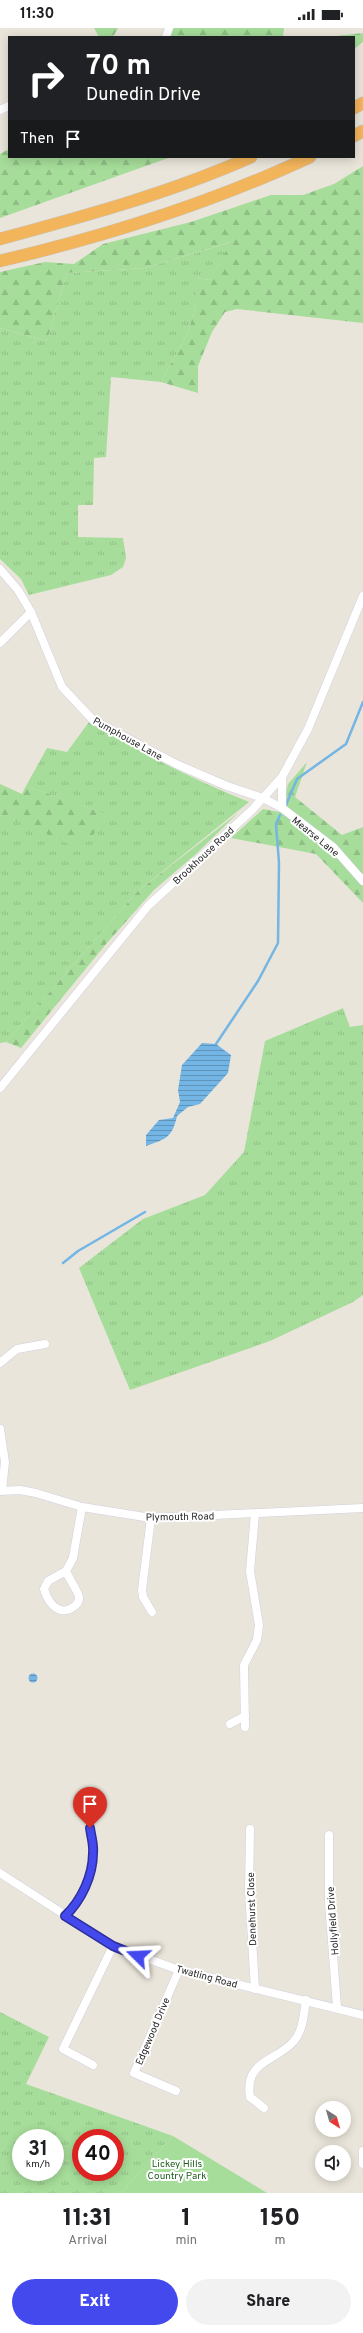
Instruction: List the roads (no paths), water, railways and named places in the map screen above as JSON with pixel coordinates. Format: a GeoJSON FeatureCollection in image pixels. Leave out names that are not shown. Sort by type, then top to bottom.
{"type":"FeatureCollection","features":[{"type":"Feature","properties":{"kind":"highway"},"geometry":{"type":"LineString","coordinates":[[0,239],[69,220],[169,189],[214,174],[248,158]]}},
{"type":"Feature","properties":{"kind":"highway"},"geometry":{"type":"LineString","coordinates":[[0,262],[57,247],[166,213],[307,158]]}},
{"type":"Feature","properties":{"kind":"street","name":"Pumphouse Lane"},"geometry":{"type":"LineString","coordinates":[[0,570],[18,590],[32,612],[62,687],[93,720],[176,764],[227,786],[263,798]]}},
{"type":"Feature","properties":{"kind":"street","name":"Brookhouse Road"},"geometry":{"type":"LineString","coordinates":[[0,1088],[148,906],[263,798],[282,778],[308,729],[363,596]]}},
{"type":"Feature","properties":{"kind":"street"},"geometry":{"type":"LineString","coordinates":[[0,643],[32,612]]}},
{"type":"Feature","properties":{"kind":"street"},"geometry":{"type":"LineString","coordinates":[[282,778],[282,808]]}},
{"type":"Feature","properties":{"kind":"street","name":"Mearse Lane"},"geometry":{"type":"LineString","coordinates":[[263,798],[282,808],[333,847],[363,881]]}},
{"type":"Feature","properties":{"kind":"street"},"geometry":{"type":"LineString","coordinates":[[0,1363],[17,1349],[45,1344]]}},
{"type":"Feature","properties":{"kind":"street"},"geometry":{"type":"LineString","coordinates":[[0,1429],[5,1462],[1,1490]]}},
{"type":"Feature","properties":{"kind":"street","name":"Plymouth Road"},"geometry":{"type":"LineString","coordinates":[[1,1490],[36,1493],[82,1507],[151,1518],[255,1514],[289,1510],[363,1508]]}},
{"type":"Feature","properties":{"kind":"street"},"geometry":{"type":"LineString","coordinates":[[66,1571],[79,1597],[76,1605],[66,1611],[60,1610],[47,1600],[44,1589],[48,1581],[66,1571],[73,1558],[82,1507]]}},
{"type":"Feature","properties":{"kind":"street"},"geometry":{"type":"LineString","coordinates":[[244,1727],[244,1665],[257,1640],[259,1625],[250,1571],[255,1514]]}},
{"type":"Feature","properties":{"kind":"street"},"geometry":{"type":"LineString","coordinates":[[151,1518],[142,1590],[143,1597],[152,1612]]}},
{"type":"Feature","properties":{"kind":"street"},"geometry":{"type":"LineString","coordinates":[[230,1724],[245,1716]]}},
{"type":"Feature","properties":{"kind":"street"},"geometry":{"type":"LineString","coordinates":[[65,1916],[72,1909],[84,1890],[92,1866],[94,1852],[88,1816]]}},
{"type":"Feature","properties":{"kind":"street","name":"Denehurst Close"},"geometry":{"type":"LineString","coordinates":[[250,1829],[249,1890],[254,1989]]}},
{"type":"Feature","properties":{"kind":"street","name":"Hollyfield Drive"},"geometry":{"type":"LineString","coordinates":[[329,1835],[329,1902],[337,2007]]}},
{"type":"Feature","properties":{"kind":"street","name":"Twatling Road"},"geometry":{"type":"LineString","coordinates":[[0,1873],[113,1946],[179,1970],[363,2014]]}},
{"type":"Feature","properties":{"kind":"street"},"geometry":{"type":"LineString","coordinates":[[93,2065],[63,2049],[113,1946]]}},
{"type":"Feature","properties":{"kind":"street","name":"Edgewood Drive"},"geometry":{"type":"LineString","coordinates":[[176,2091],[134,2073],[179,1970]]}},
{"type":"Feature","properties":{"kind":"street"},"geometry":{"type":"LineString","coordinates":[[264,2108],[250,2097],[248,2086],[256,2067],[294,2041],[301,2027],[306,2000]]}},
{"type":"Feature","properties":{"kind":"street"},"geometry":{"type":"LineString","coordinates":[[363,2151],[363,2164]]}},
{"type":"Feature","properties":{"kind":"water"},"geometry":{"type":"Polygon","coordinates":[[[202,1043],[216,1044],[231,1055],[228,1073],[200,1104],[188,1107],[177,1116],[173,1129],[167,1137],[146,1146],[146,1135],[159,1120],[173,1118],[180,1102],[178,1090],[182,1065],[202,1043]]]}},
{"type":"Feature","properties":{"kind":"water"},"geometry":{"type":"Polygon","coordinates":[[[31,1674],[35,1674],[37,1678],[35,1682],[31,1682],[29,1680],[29,1676],[31,1674]]]}},
{"type":"Feature","properties":{"kind":"waterway"},"geometry":{"type":"LineString","coordinates":[[286,805],[297,779],[346,744],[363,702]]}},
{"type":"Feature","properties":{"kind":"waterway"},"geometry":{"type":"LineString","coordinates":[[216,1044],[258,981],[278,943],[279,863],[276,824],[280,815]]}},
{"type":"Feature","properties":{"kind":"waterway"},"geometry":{"type":"LineString","coordinates":[[63,1263],[78,1251],[145,1212]]}},
{"type":"Feature","properties":{"kind":"park label","name":"Lickey Hills Country Park"},"geometry":{"type":"Point","coordinates":[177,2168]}}]}
